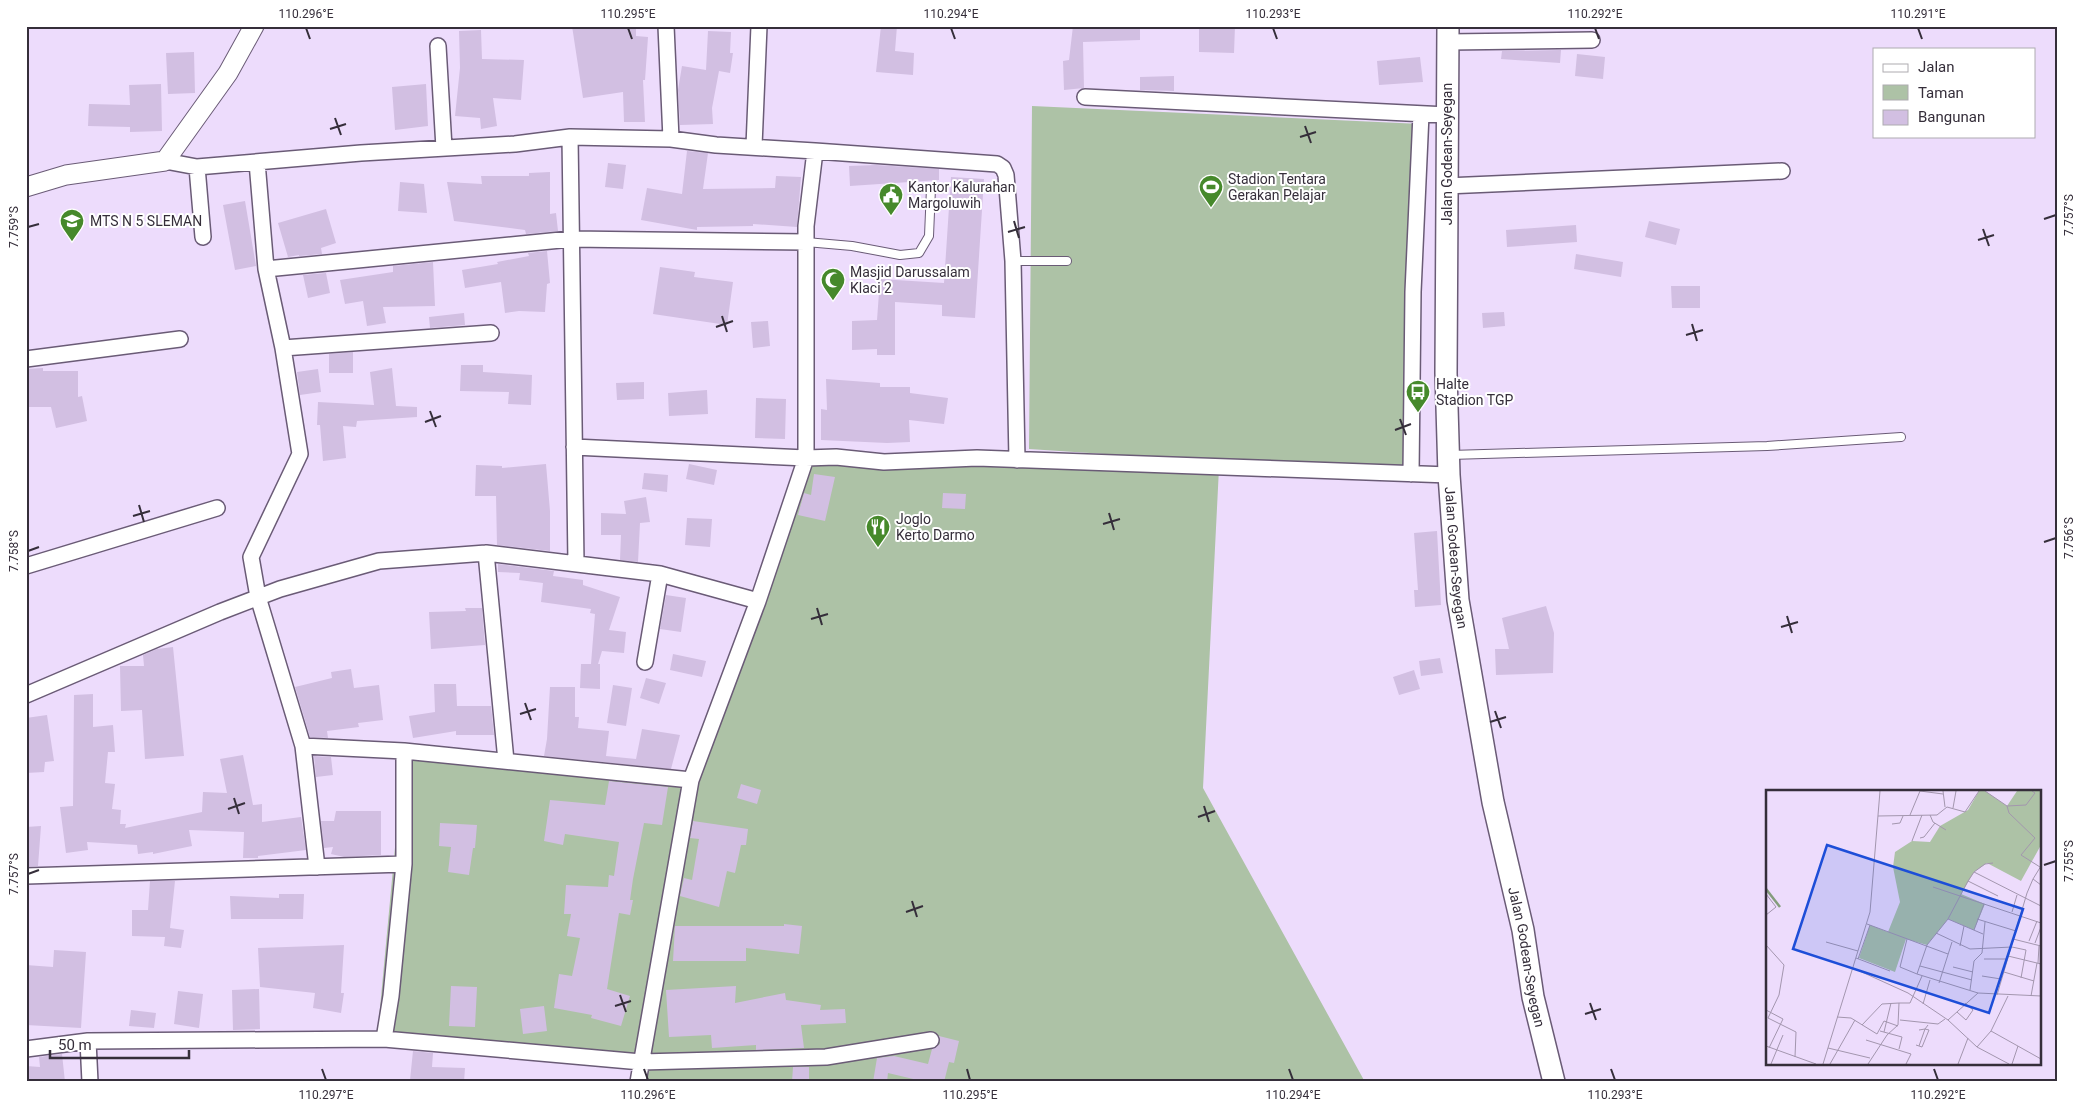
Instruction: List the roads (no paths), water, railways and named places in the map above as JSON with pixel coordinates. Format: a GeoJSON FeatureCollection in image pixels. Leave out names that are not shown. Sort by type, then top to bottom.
{"type":"FeatureCollection","features":[{"type":"Feature","properties":{"kind":"main road","name":"Jalan Godean-Seyegan"},"geometry":{"type":"LineString","coordinates":[[1448,34],[1446,186],[1448,465],[1458,600],[1493,802],[1522,930],[1533,997],[1554,1082]]}},
{"type":"Feature","properties":{"kind":"street"},"geometry":{"type":"LineString","coordinates":[[165,161],[228,73],[254,26]]}},
{"type":"Feature","properties":{"kind":"street"},"geometry":{"type":"LineString","coordinates":[[666,26],[672,139]]}},
{"type":"Feature","properties":{"kind":"street"},"geometry":{"type":"LineString","coordinates":[[754,146],[759,26]]}},
{"type":"Feature","properties":{"kind":"street"},"geometry":{"type":"LineString","coordinates":[[1448,34],[1592,40]]}},
{"type":"Feature","properties":{"kind":"street"},"geometry":{"type":"LineString","coordinates":[[438,46],[444,148]]}},
{"type":"Feature","properties":{"kind":"street"},"geometry":{"type":"LineString","coordinates":[[1084,97],[1447,115]]}},
{"type":"Feature","properties":{"kind":"street"},"geometry":{"type":"LineString","coordinates":[[1411,474],[1413,292],[1422,114]]}},
{"type":"Feature","properties":{"kind":"street"},"geometry":{"type":"LineString","coordinates":[[26,187],[66,175],[165,161],[197,167],[515,144],[570,137],[672,139],[716,145],[754,146],[997,164],[1003,168],[1006,175],[1013,261],[1017,460]]}},
{"type":"Feature","properties":{"kind":"street"},"geometry":{"type":"LineString","coordinates":[[570,137],[576,563]]}},
{"type":"Feature","properties":{"kind":"street"},"geometry":{"type":"LineString","coordinates":[[638,1082],[692,780],[758,601],[806,458],[806,242],[815,151]]}},
{"type":"Feature","properties":{"kind":"street"},"geometry":{"type":"LineString","coordinates":[[257,162],[266,269],[300,454],[251,557],[258,597],[303,746],[317,867]]}},
{"type":"Feature","properties":{"kind":"street"},"geometry":{"type":"LineString","coordinates":[[197,167],[203,237]]}},
{"type":"Feature","properties":{"kind":"street"},"geometry":{"type":"LineString","coordinates":[[1446,186],[1782,171]]}},
{"type":"Feature","properties":{"kind":"street"},"geometry":{"type":"LineString","coordinates":[[266,269],[571,239],[806,242]]}},
{"type":"Feature","properties":{"kind":"street"},"geometry":{"type":"LineString","coordinates":[[282,348],[491,333]]}},
{"type":"Feature","properties":{"kind":"street"},"geometry":{"type":"LineString","coordinates":[[26,359],[180,340]]}},
{"type":"Feature","properties":{"kind":"street"},"geometry":{"type":"LineString","coordinates":[[574,447],[806,458],[836,457],[884,462],[977,458],[1411,474],[1448,465]]}},
{"type":"Feature","properties":{"kind":"street"},"geometry":{"type":"LineString","coordinates":[[26,566],[217,508]]}},
{"type":"Feature","properties":{"kind":"street"},"geometry":{"type":"LineString","coordinates":[[26,695],[258,597],[379,561],[486,553],[660,574],[758,601]]}},
{"type":"Feature","properties":{"kind":"street"},"geometry":{"type":"LineString","coordinates":[[486,553],[506,761]]}},
{"type":"Feature","properties":{"kind":"street"},"geometry":{"type":"LineString","coordinates":[[645,662],[660,574]]}},
{"type":"Feature","properties":{"kind":"street"},"geometry":{"type":"LineString","coordinates":[[303,746],[404,751],[692,780]]}},
{"type":"Feature","properties":{"kind":"street"},"geometry":{"type":"LineString","coordinates":[[384,1039],[391,996],[404,864],[404,751]]}},
{"type":"Feature","properties":{"kind":"street"},"geometry":{"type":"LineString","coordinates":[[26,876],[404,864]]}},
{"type":"Feature","properties":{"kind":"street"},"geometry":{"type":"LineString","coordinates":[[26,1049],[88,1041],[384,1039],[641,1062],[826,1057],[931,1040]]}},
{"type":"Feature","properties":{"kind":"street"},"geometry":{"type":"LineString","coordinates":[[88,1041],[90,1082]]}},
{"type":"Feature","properties":{"kind":"lane"},"geometry":{"type":"LineString","coordinates":[[806,242],[852,246],[900,255],[919,253],[929,236],[931,188]]}},
{"type":"Feature","properties":{"kind":"lane"},"geometry":{"type":"LineString","coordinates":[[1013,261],[1067,262]]}},
{"type":"Feature","properties":{"kind":"lane"},"geometry":{"type":"LineString","coordinates":[[1448,465],[1901,437]]}},
{"type":"Feature","properties":{"kind":"place","name":"Stadion Tentara Gerakan Pelajar"},"geometry":{"type":"Point","coordinates":[1211,208]}},
{"type":"Feature","properties":{"kind":"place","name":"Kantor Kalurahan Margoluwih"},"geometry":{"type":"Point","coordinates":[891,216]}},
{"type":"Feature","properties":{"kind":"place","name":"MTS N 5 SLEMAN"},"geometry":{"type":"Point","coordinates":[72,242]}},
{"type":"Feature","properties":{"kind":"place","name":"Masjid Darussalam Klaci 2"},"geometry":{"type":"Point","coordinates":[833,301]}},
{"type":"Feature","properties":{"kind":"place","name":"Halte Stadion TGP"},"geometry":{"type":"Point","coordinates":[1418,413]}},
{"type":"Feature","properties":{"kind":"place","name":"Joglo Kerto Darmo"},"geometry":{"type":"Point","coordinates":[878,548]}}]}
